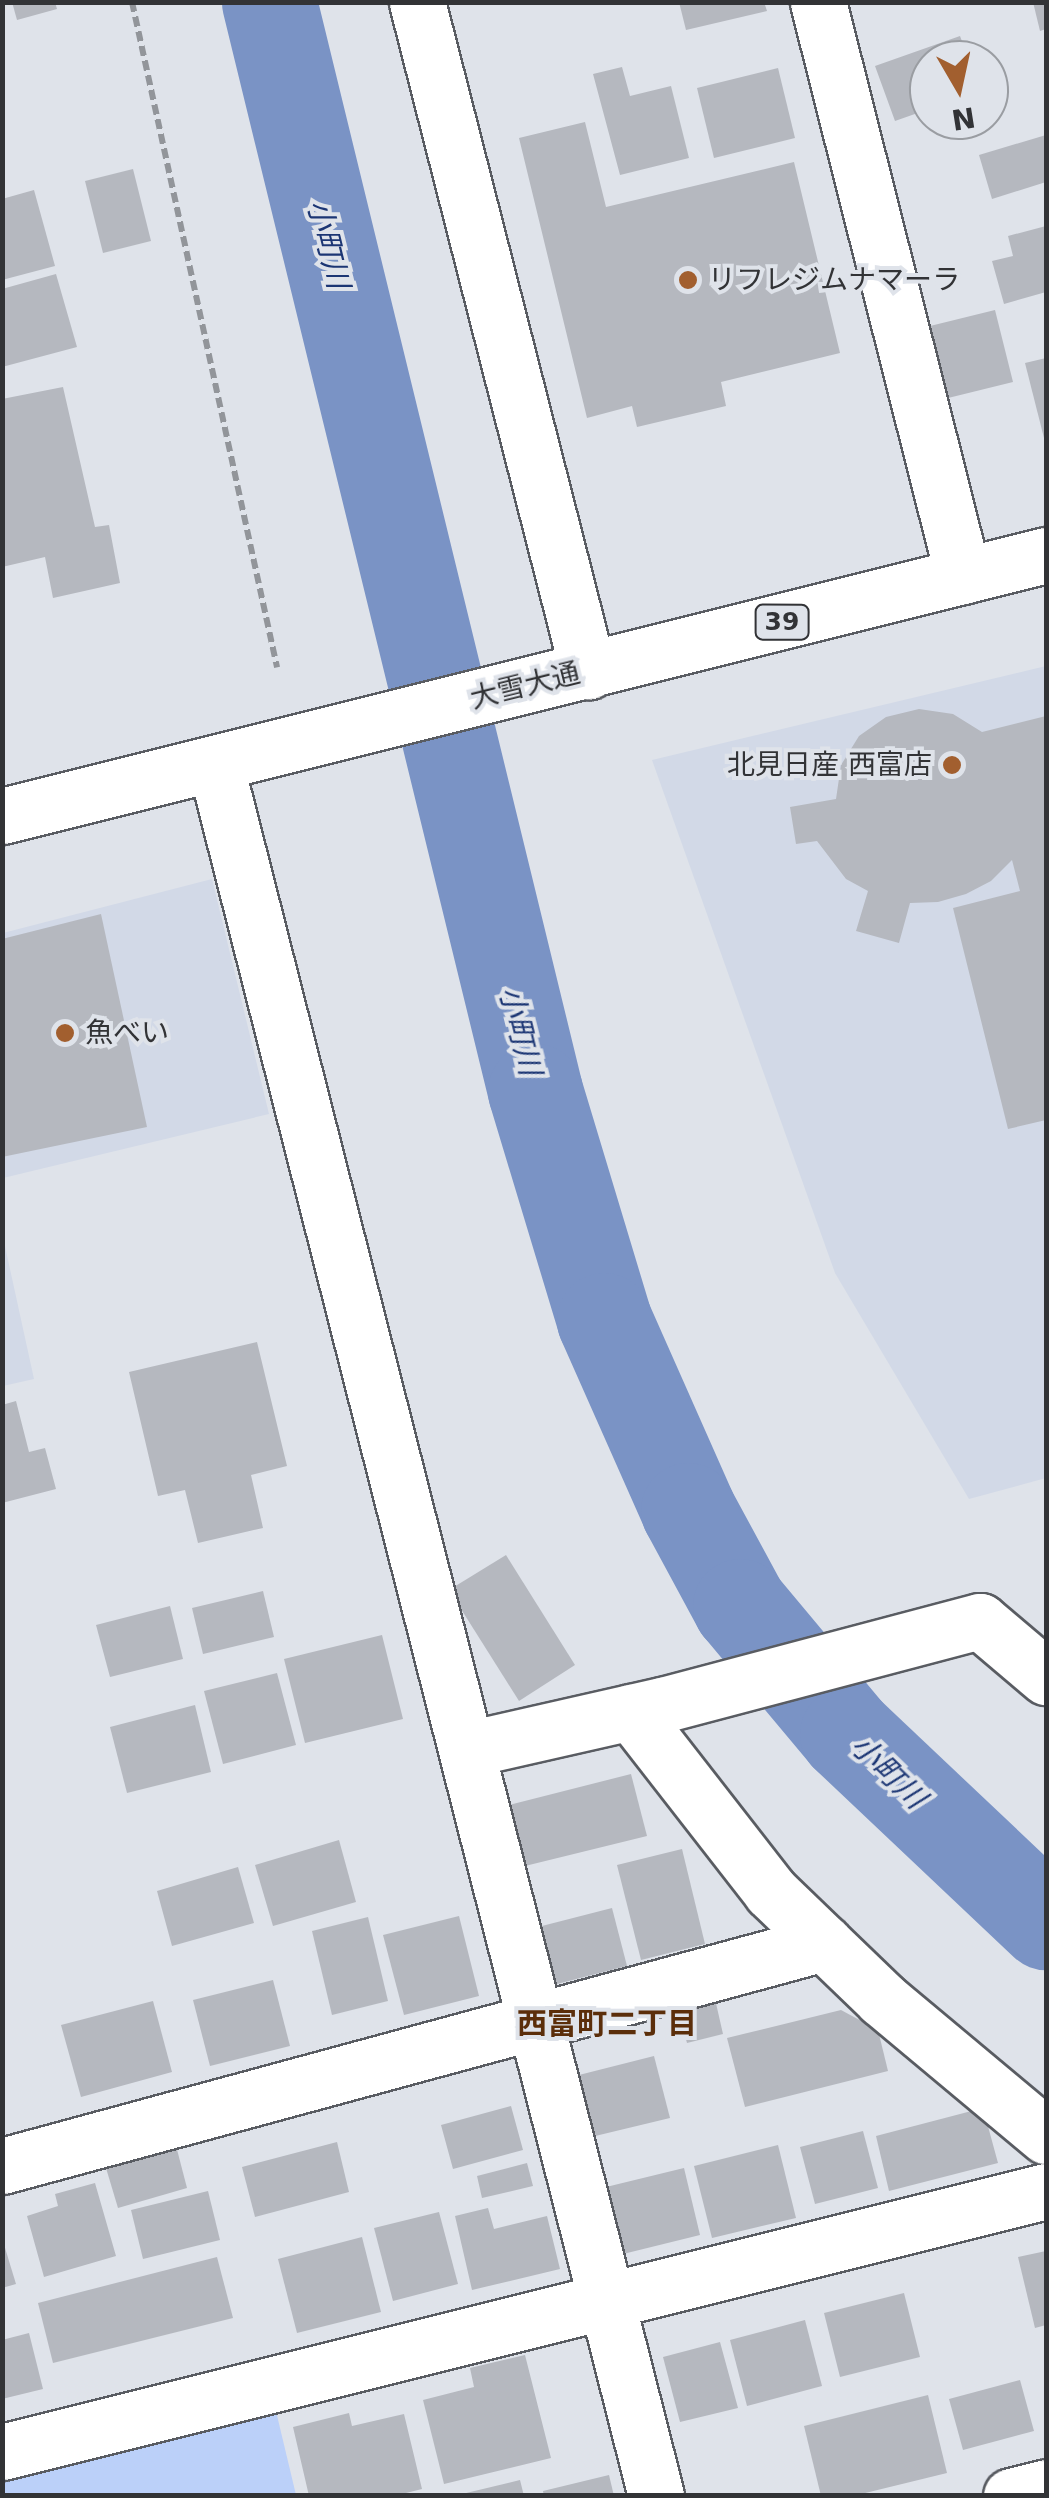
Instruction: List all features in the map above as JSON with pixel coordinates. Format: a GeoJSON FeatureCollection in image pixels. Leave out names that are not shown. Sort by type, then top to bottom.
{"type":"FeatureCollection","features":[{"type":"Feature","properties":{"kind":"main road"},"geometry":{"type":"LineString","coordinates":[[417,2],[588,670]]}},
{"type":"Feature","properties":{"kind":"main road"},"geometry":{"type":"LineString","coordinates":[[818,2],[964,576]]}},
{"type":"Feature","properties":{"kind":"main road","name":"大雪大通"},"geometry":{"type":"LineString","coordinates":[[2,816],[1046,555]]}},
{"type":"Feature","properties":{"kind":"main road"},"geometry":{"type":"LineString","coordinates":[[215,763],[656,2496]]}},
{"type":"Feature","properties":{"kind":"main road"},"geometry":{"type":"LineString","coordinates":[[468,1749],[646,1708],[980,1621],[1046,1678]]}},
{"type":"Feature","properties":{"kind":"main road"},"geometry":{"type":"LineString","coordinates":[[646,1708],[771,1892],[882,1998],[1046,2136]]}},
{"type":"Feature","properties":{"kind":"main road"},"geometry":{"type":"LineString","coordinates":[[2,2166],[824,1943]]}},
{"type":"Feature","properties":{"kind":"main road"},"geometry":{"type":"LineString","coordinates":[[2,2452],[1046,2191]]}},
{"type":"Feature","properties":{"kind":"main road"},"geometry":{"type":"LineString","coordinates":[[1011,2496],[1046,2487]]}},
{"type":"Feature","properties":{"kind":"path"},"geometry":{"type":"LineString","coordinates":[[132,2],[277,667]]}},
{"type":"Feature","properties":{"kind":"shaded area"},"geometry":{"type":"Polygon","coordinates":[[[1046,666],[1046,1478],[969,1499],[835,1273],[652,760],[1046,666]]]}},
{"type":"Feature","properties":{"kind":"shaded area"},"geometry":{"type":"Polygon","coordinates":[[[212,879],[269,1114],[3,1178],[3,933],[212,879]]]}},
{"type":"Feature","properties":{"kind":"shaded area"},"geometry":{"type":"Polygon","coordinates":[[[3,1237],[34,1379],[2,1386],[3,1237]]]}},
{"type":"Feature","properties":{"kind":"shaded area"},"geometry":{"type":"Polygon","coordinates":[[[275,2407],[296,2495],[3,2495],[2,2473],[275,2407]]]}},
{"type":"Feature","properties":{"kind":"building"},"geometry":{"type":"Polygon","coordinates":[[[12,2],[55,2],[57,9],[17,20],[12,2]]]}},
{"type":"Feature","properties":{"kind":"building"},"geometry":{"type":"Polygon","coordinates":[[[679,2],[764,2],[767,11],[686,30],[679,2]]]}},
{"type":"Feature","properties":{"kind":"building"},"geometry":{"type":"Polygon","coordinates":[[[1033,2],[1046,2],[1046,29],[1040,31],[1033,2]]]}},
{"type":"Feature","properties":{"kind":"building"},"geometry":{"type":"Polygon","coordinates":[[[909,54],[909,116],[895,121],[875,66],[909,54]]]}},
{"type":"Feature","properties":{"kind":"building"},"geometry":{"type":"Polygon","coordinates":[[[622,67],[630,96],[671,86],[689,158],[620,175],[593,74],[622,67]]]}},
{"type":"Feature","properties":{"kind":"building"},"geometry":{"type":"Polygon","coordinates":[[[778,68],[795,138],[714,158],[697,88],[778,68]]]}},
{"type":"Feature","properties":{"kind":"building","name":"リフレジムナマーラ"},"geometry":{"type":"Polygon","coordinates":[[[585,122],[606,207],[794,162],[840,353],[721,382],[726,406],[637,427],[632,406],[587,418],[519,138],[585,122]]]}},
{"type":"Feature","properties":{"kind":"building"},"geometry":{"type":"Polygon","coordinates":[[[1046,135],[1046,182],[992,199],[979,155],[1046,135]]]}},
{"type":"Feature","properties":{"kind":"building"},"geometry":{"type":"Polygon","coordinates":[[[133,169],[151,241],[103,253],[85,181],[133,169]]]}},
{"type":"Feature","properties":{"kind":"building"},"geometry":{"type":"Polygon","coordinates":[[[34,190],[55,266],[2,280],[2,199],[34,190]]]}},
{"type":"Feature","properties":{"kind":"building"},"geometry":{"type":"Polygon","coordinates":[[[1046,226],[1046,292],[1004,304],[992,261],[1013,256],[1008,236],[1046,226]]]}},
{"type":"Feature","properties":{"kind":"building"},"geometry":{"type":"Polygon","coordinates":[[[56,274],[77,347],[2,367],[2,289],[56,274]]]}},
{"type":"Feature","properties":{"kind":"building"},"geometry":{"type":"Polygon","coordinates":[[[995,310],[1013,382],[944,399],[926,327],[995,310]]]}},
{"type":"Feature","properties":{"kind":"building"},"geometry":{"type":"Polygon","coordinates":[[[1046,358],[1046,442],[1045,442],[1025,363],[1046,358]]]}},
{"type":"Feature","properties":{"kind":"building"},"geometry":{"type":"Polygon","coordinates":[[[63,387],[95,527],[109,525],[120,583],[53,598],[45,557],[2,567],[2,399],[63,387]]]}},
{"type":"Feature","properties":{"kind":"building"},"geometry":{"type":"Polygon","coordinates":[[[919,709],[953,714],[982,732],[1046,716],[1046,1120],[1008,1129],[953,908],[1020,891],[1012,860],[991,881],[966,894],[938,902],[910,903],[899,943],[856,931],[868,891],[846,879],[817,841],[796,844],[790,807],[836,799],[841,765],[859,736],[886,717],[919,709]]]}},
{"type":"Feature","properties":{"kind":"building","name":"魚べい"},"geometry":{"type":"Polygon","coordinates":[[[101,914],[147,1127],[2,1157],[2,939],[101,914]]]}},
{"type":"Feature","properties":{"kind":"building"},"geometry":{"type":"Polygon","coordinates":[[[257,1342],[287,1466],[251,1475],[263,1528],[198,1543],[185,1490],[158,1496],[129,1372],[257,1342]]]}},
{"type":"Feature","properties":{"kind":"building"},"geometry":{"type":"Polygon","coordinates":[[[16,1401],[29,1452],[45,1448],[56,1489],[2,1503],[2,1405],[16,1401]]]}},
{"type":"Feature","properties":{"kind":"building"},"geometry":{"type":"Polygon","coordinates":[[[506,1555],[575,1665],[519,1701],[449,1590],[506,1555]]]}},
{"type":"Feature","properties":{"kind":"building"},"geometry":{"type":"Polygon","coordinates":[[[263,1591],[274,1637],[203,1654],[192,1608],[263,1591]]]}},
{"type":"Feature","properties":{"kind":"building"},"geometry":{"type":"Polygon","coordinates":[[[170,1606],[183,1659],[110,1677],[96,1625],[170,1606]]]}},
{"type":"Feature","properties":{"kind":"building"},"geometry":{"type":"Polygon","coordinates":[[[382,1635],[403,1719],[305,1743],[284,1659],[382,1635]]]}},
{"type":"Feature","properties":{"kind":"building"},"geometry":{"type":"Polygon","coordinates":[[[277,1673],[296,1745],[223,1764],[204,1691],[277,1673]]]}},
{"type":"Feature","properties":{"kind":"building"},"geometry":{"type":"Polygon","coordinates":[[[195,1705],[211,1772],[127,1793],[110,1727],[195,1705]]]}},
{"type":"Feature","properties":{"kind":"building"},"geometry":{"type":"Polygon","coordinates":[[[631,1774],[647,1836],[525,1866],[509,1805],[631,1774]]]}},
{"type":"Feature","properties":{"kind":"building"},"geometry":{"type":"Polygon","coordinates":[[[339,1840],[356,1902],[273,1926],[255,1865],[339,1840]]]}},
{"type":"Feature","properties":{"kind":"building"},"geometry":{"type":"Polygon","coordinates":[[[682,1849],[705,1944],[641,1960],[617,1865],[682,1849]]]}},
{"type":"Feature","properties":{"kind":"building"},"geometry":{"type":"Polygon","coordinates":[[[238,1867],[254,1923],[172,1946],[157,1891],[238,1867]]]}},
{"type":"Feature","properties":{"kind":"building"},"geometry":{"type":"Polygon","coordinates":[[[612,1908],[627,1966],[553,1985],[538,1927],[612,1908]]]}},
{"type":"Feature","properties":{"kind":"building"},"geometry":{"type":"Polygon","coordinates":[[[459,1916],[479,1996],[404,2015],[383,1935],[459,1916]]]}},
{"type":"Feature","properties":{"kind":"building"},"geometry":{"type":"Polygon","coordinates":[[[368,1917],[388,2001],[332,2015],[312,1931],[368,1917]]]}},
{"type":"Feature","properties":{"kind":"building"},"geometry":{"type":"Polygon","coordinates":[[[273,1980],[290,2046],[210,2066],[193,2000],[273,1980]]]}},
{"type":"Feature","properties":{"kind":"building"},"geometry":{"type":"Polygon","coordinates":[[[715,1999],[723,2034],[687,2043],[678,2009],[715,1999]]]}},
{"type":"Feature","properties":{"kind":"building"},"geometry":{"type":"Polygon","coordinates":[[[153,2001],[172,2072],[81,2097],[61,2025],[153,2001]]]}},
{"type":"Feature","properties":{"kind":"building"},"geometry":{"type":"Polygon","coordinates":[[[841,2010],[878,2030],[888,2071],[745,2107],[727,2038],[841,2010]]]}},
{"type":"Feature","properties":{"kind":"building"},"geometry":{"type":"Polygon","coordinates":[[[654,2056],[670,2118],[591,2137],[575,2076],[654,2056]]]}},
{"type":"Feature","properties":{"kind":"building"},"geometry":{"type":"Polygon","coordinates":[[[511,2106],[523,2150],[453,2169],[441,2125],[511,2106]]]}},
{"type":"Feature","properties":{"kind":"building"},"geometry":{"type":"Polygon","coordinates":[[[983,2108],[998,2163],[889,2191],[876,2136],[983,2108]]]}},
{"type":"Feature","properties":{"kind":"building"},"geometry":{"type":"Polygon","coordinates":[[[863,2131],[878,2188],[815,2204],[800,2147],[863,2131]]]}},
{"type":"Feature","properties":{"kind":"building"},"geometry":{"type":"Polygon","coordinates":[[[174,2138],[187,2188],[118,2208],[103,2158],[174,2138]]]}},
{"type":"Feature","properties":{"kind":"building"},"geometry":{"type":"Polygon","coordinates":[[[337,2142],[349,2192],[255,2217],[242,2167],[337,2142]]]}},
{"type":"Feature","properties":{"kind":"building"},"geometry":{"type":"Polygon","coordinates":[[[778,2145],[796,2218],[712,2238],[694,2166],[778,2145]]]}},
{"type":"Feature","properties":{"kind":"building"},"geometry":{"type":"Polygon","coordinates":[[[527,2163],[533,2186],[482,2198],[477,2176],[527,2163]]]}},
{"type":"Feature","properties":{"kind":"building"},"geometry":{"type":"Polygon","coordinates":[[[684,2168],[700,2235],[619,2255],[602,2188],[684,2168]]]}},
{"type":"Feature","properties":{"kind":"building"},"geometry":{"type":"Polygon","coordinates":[[[95,2183],[116,2256],[44,2277],[27,2216],[58,2206],[55,2194],[95,2183]]]}},
{"type":"Feature","properties":{"kind":"building"},"geometry":{"type":"Polygon","coordinates":[[[208,2191],[220,2240],[143,2259],[131,2210],[208,2191]]]}},
{"type":"Feature","properties":{"kind":"building"},"geometry":{"type":"Polygon","coordinates":[[[488,2208],[494,2229],[547,2216],[560,2269],[472,2290],[455,2216],[488,2208]]]}},
{"type":"Feature","properties":{"kind":"building"},"geometry":{"type":"Polygon","coordinates":[[[439,2212],[458,2284],[393,2301],[374,2228],[439,2212]]]}},
{"type":"Feature","properties":{"kind":"building"},"geometry":{"type":"Polygon","coordinates":[[[362,2237],[381,2312],[297,2333],[278,2259],[362,2237]]]}},
{"type":"Feature","properties":{"kind":"building"},"geometry":{"type":"Polygon","coordinates":[[[2,2238],[16,2284],[2,2288],[2,2238]]]}},
{"type":"Feature","properties":{"kind":"building"},"geometry":{"type":"Polygon","coordinates":[[[1046,2251],[1046,2325],[1035,2328],[1018,2257],[1046,2251]]]}},
{"type":"Feature","properties":{"kind":"building"},"geometry":{"type":"Polygon","coordinates":[[[217,2257],[233,2318],[53,2363],[38,2303],[217,2257]]]}},
{"type":"Feature","properties":{"kind":"building"},"geometry":{"type":"Polygon","coordinates":[[[904,2293],[920,2357],[840,2377],[824,2313],[904,2293]]]}},
{"type":"Feature","properties":{"kind":"building"},"geometry":{"type":"Polygon","coordinates":[[[805,2320],[822,2386],[747,2406],[730,2340],[805,2320]]]}},
{"type":"Feature","properties":{"kind":"building"},"geometry":{"type":"Polygon","coordinates":[[[29,2333],[43,2389],[2,2399],[2,2340],[29,2333]]]}},
{"type":"Feature","properties":{"kind":"building"},"geometry":{"type":"Polygon","coordinates":[[[720,2342],[738,2408],[680,2422],[663,2357],[720,2342]]]}},
{"type":"Feature","properties":{"kind":"building"},"geometry":{"type":"Polygon","coordinates":[[[525,2355],[551,2458],[444,2484],[423,2400],[474,2387],[470,2368],[525,2355]]]}},
{"type":"Feature","properties":{"kind":"building"},"geometry":{"type":"Polygon","coordinates":[[[1020,2380],[1034,2431],[963,2450],[949,2399],[1020,2380]]]}},
{"type":"Feature","properties":{"kind":"building"},"geometry":{"type":"Polygon","coordinates":[[[928,2395],[947,2473],[853,2496],[821,2496],[804,2426],[928,2395]]]}},
{"type":"Feature","properties":{"kind":"building"},"geometry":{"type":"Polygon","coordinates":[[[349,2413],[352,2426],[404,2414],[422,2489],[394,2496],[309,2496],[293,2427],[349,2413]]]}},
{"type":"Feature","properties":{"kind":"building"},"geometry":{"type":"Polygon","coordinates":[[[609,2475],[614,2496],[544,2496],[543,2491],[609,2475]]]}},
{"type":"Feature","properties":{"kind":"building"},"geometry":{"type":"Polygon","coordinates":[[[520,2480],[524,2496],[462,2496],[462,2494],[520,2480]]]}},
{"type":"Feature","properties":{"kind":"waterway","name":"小町川"},"geometry":{"type":"LineString","coordinates":[[269,2],[535,1091],[604,1320],[688,1510],[740,1606],[847,1734],[1046,1922]]}},
{"type":"Feature","properties":{"kind":"place","name":"リフレジムナマーラ"},"geometry":{"type":"Point","coordinates":[688,280]}},
{"type":"Feature","properties":{"kind":"place","name":"北見日産 西富店"},"geometry":{"type":"Point","coordinates":[952,765]}},
{"type":"Feature","properties":{"kind":"place","name":"魚べい"},"geometry":{"type":"Point","coordinates":[65,1033]}},
{"type":"Feature","properties":{"kind":"district","name":"西富町二丁目"},"geometry":{"type":"Point","coordinates":[607,2024]}}]}
